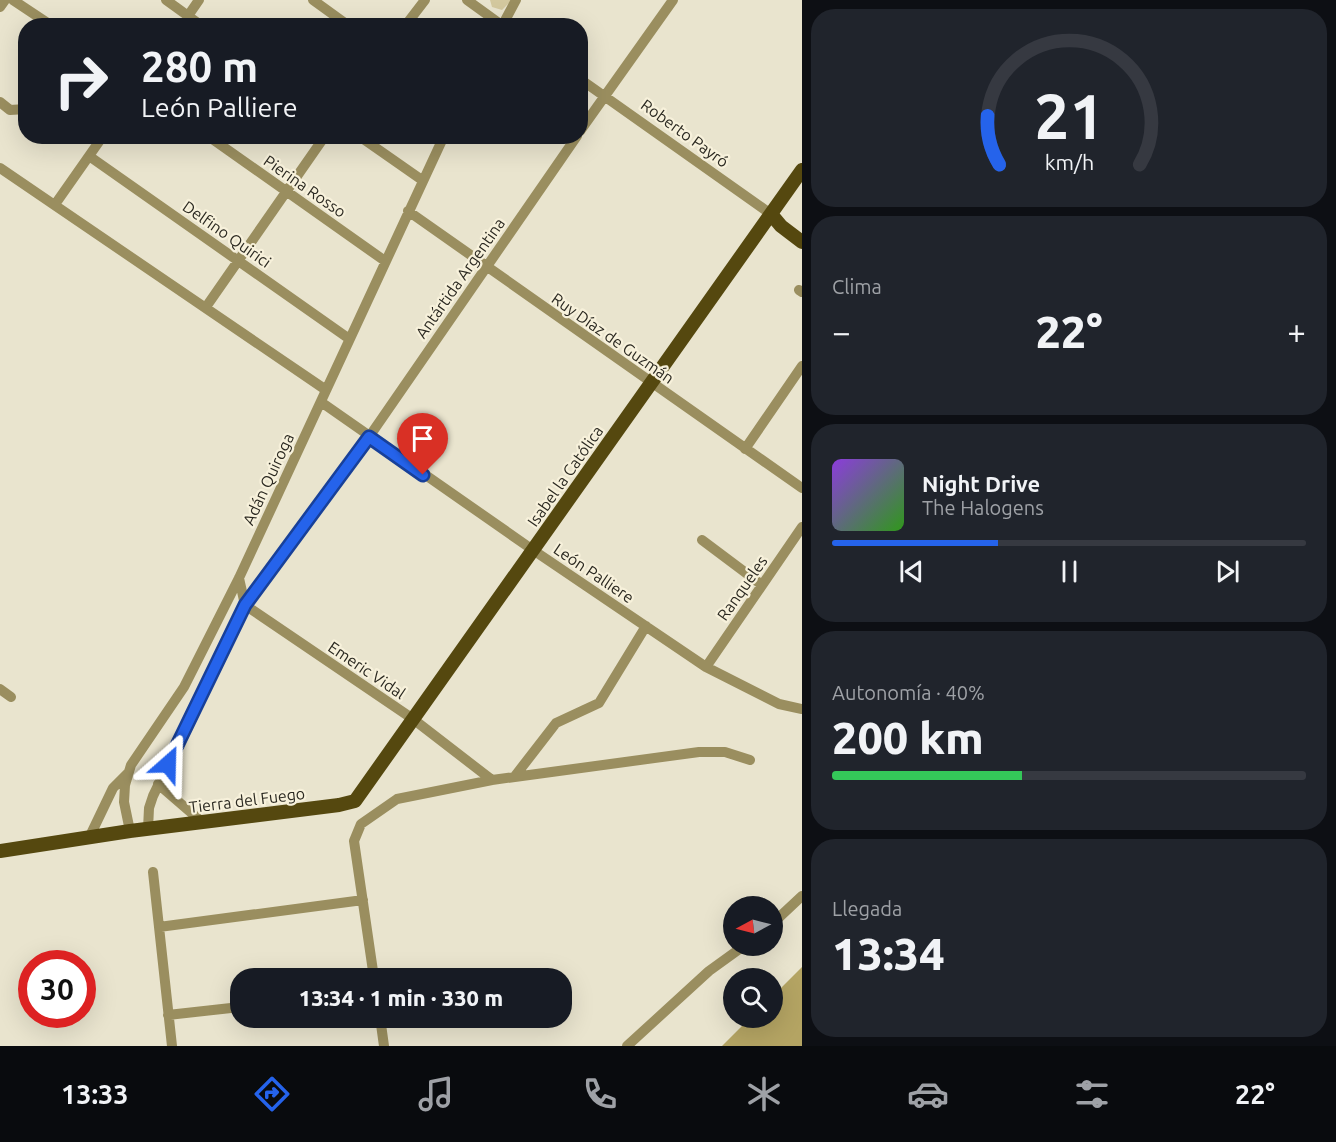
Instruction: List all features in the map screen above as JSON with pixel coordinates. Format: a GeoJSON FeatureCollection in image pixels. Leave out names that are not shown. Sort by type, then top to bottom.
{"type":"FeatureCollection","features":[{"type":"Feature","properties":{"kind":"main road","name":"Isabel la Católica"},"geometry":{"type":"LineString","coordinates":[[355,801],[802,170]]}},
{"type":"Feature","properties":{"kind":"main road","name":"Roberto Payró"},"geometry":{"type":"LineString","coordinates":[[771,214],[786,219],[802,231]]}},
{"type":"Feature","properties":{"kind":"main road","name":"Roberto Payró"},"geometry":{"type":"LineString","coordinates":[[771,214],[781,226],[802,242]]}},
{"type":"Feature","properties":{"kind":"main road","name":"Tierra del Fuego"},"geometry":{"type":"LineString","coordinates":[[0,851],[355,801]]}},
{"type":"Feature","properties":{"kind":"street"},"geometry":{"type":"LineString","coordinates":[[0,7],[5,0]]}},
{"type":"Feature","properties":{"kind":"street"},"geometry":{"type":"LineString","coordinates":[[14,0],[40,18]]}},
{"type":"Feature","properties":{"kind":"street"},"geometry":{"type":"LineString","coordinates":[[166,0],[191,18]]}},
{"type":"Feature","properties":{"kind":"street"},"geometry":{"type":"LineString","coordinates":[[188,16],[199,0]]}},
{"type":"Feature","properties":{"kind":"street"},"geometry":{"type":"LineString","coordinates":[[313,0],[338,18]]}},
{"type":"Feature","properties":{"kind":"street"},"geometry":{"type":"LineString","coordinates":[[411,18],[425,0]]}},
{"type":"Feature","properties":{"kind":"street"},"geometry":{"type":"LineString","coordinates":[[467,0],[482,4],[495,18]]}},
{"type":"Feature","properties":{"kind":"street"},"geometry":{"type":"LineString","coordinates":[[506,18],[516,0]]}},
{"type":"Feature","properties":{"kind":"street"},"geometry":{"type":"LineString","coordinates":[[588,120],[673,0]]}},
{"type":"Feature","properties":{"kind":"street","name":"Roberto Payró"},"geometry":{"type":"LineString","coordinates":[[588,84],[771,214]]}},
{"type":"Feature","properties":{"kind":"street"},"geometry":{"type":"LineString","coordinates":[[0,102],[10,110],[18,110]]}},
{"type":"Feature","properties":{"kind":"street"},"geometry":{"type":"LineString","coordinates":[[56,203],[97,144]]}},
{"type":"Feature","properties":{"kind":"street","name":"Pierina Rosso"},"geometry":{"type":"LineString","coordinates":[[220,144],[385,261]]}},
{"type":"Feature","properties":{"kind":"street"},"geometry":{"type":"LineString","coordinates":[[206,307],[319,144]]}},
{"type":"Feature","properties":{"kind":"street"},"geometry":{"type":"LineString","coordinates":[[370,144],[422,180]]}},
{"type":"Feature","properties":{"kind":"street","name":"Adán Quiroga"},"geometry":{"type":"LineString","coordinates":[[130,831],[124,802],[128,773],[184,687],[198,661],[440,144]]}},
{"type":"Feature","properties":{"kind":"street","name":"Antártida Argentina"},"geometry":{"type":"LineString","coordinates":[[369,437],[572,144]]}},
{"type":"Feature","properties":{"kind":"street","name":"Delfino Quirici"},"geometry":{"type":"LineString","coordinates":[[89,156],[348,338]]}},
{"type":"Feature","properties":{"kind":"street"},"geometry":{"type":"LineString","coordinates":[[0,168],[56,203],[326,390]]}},
{"type":"Feature","properties":{"kind":"street","name":"Ruy Díaz de Guzmán"},"geometry":{"type":"LineString","coordinates":[[408,211],[802,488]]}},
{"type":"Feature","properties":{"kind":"street"},"geometry":{"type":"LineString","coordinates":[[745,449],[802,366]]}},
{"type":"Feature","properties":{"kind":"street","name":"León Palliere"},"geometry":{"type":"LineString","coordinates":[[321,402],[533,550],[706,666],[779,704],[802,709]]}},
{"type":"Feature","properties":{"kind":"street"},"geometry":{"type":"LineString","coordinates":[[148,829],[149,808],[158,784],[245,605],[369,437]]}},
{"type":"Feature","properties":{"kind":"street","name":"Ranqueles"},"geometry":{"type":"LineString","coordinates":[[706,666],[802,527]]}},
{"type":"Feature","properties":{"kind":"street"},"geometry":{"type":"LineString","coordinates":[[702,540],[762,585]]}},
{"type":"Feature","properties":{"kind":"street"},"geometry":{"type":"LineString","coordinates":[[238,578],[245,605]]}},
{"type":"Feature","properties":{"kind":"street","name":"Emeric Vidal"},"geometry":{"type":"LineString","coordinates":[[245,605],[413,719],[492,780]]}},
{"type":"Feature","properties":{"kind":"street"},"geometry":{"type":"LineString","coordinates":[[515,776],[556,723],[599,703],[646,626]]}},
{"type":"Feature","properties":{"kind":"street"},"geometry":{"type":"LineString","coordinates":[[198,661],[215,664]]}},
{"type":"Feature","properties":{"kind":"street"},"geometry":{"type":"LineString","coordinates":[[0,689],[11,697]]}},
{"type":"Feature","properties":{"kind":"street"},"geometry":{"type":"LineString","coordinates":[[373,968],[354,841],[361,824],[397,799],[515,776],[707,752],[725,752],[750,760]]}},
{"type":"Feature","properties":{"kind":"street"},"geometry":{"type":"LineString","coordinates":[[90,838],[113,789],[128,773]]}},
{"type":"Feature","properties":{"kind":"street"},"geometry":{"type":"LineString","coordinates":[[158,784],[202,822]]}},
{"type":"Feature","properties":{"kind":"street"},"geometry":{"type":"LineString","coordinates":[[153,872],[172,1046]]}},
{"type":"Feature","properties":{"kind":"street"},"geometry":{"type":"LineString","coordinates":[[783,914],[802,896]]}},
{"type":"Feature","properties":{"kind":"street"},"geometry":{"type":"LineString","coordinates":[[159,927],[363,900]]}},
{"type":"Feature","properties":{"kind":"street"},"geometry":{"type":"LineString","coordinates":[[627,1046],[709,971],[730,956]]}},
{"type":"Feature","properties":{"kind":"street"},"geometry":{"type":"LineString","coordinates":[[168,1015],[230,1007]]}},
{"type":"Feature","properties":{"kind":"street"},"geometry":{"type":"LineString","coordinates":[[382,1028],[384,1046]]}},
{"type":"Feature","properties":{"kind":"shaded area"},"geometry":{"type":"Polygon","coordinates":[[[490,0],[512,0],[502,10],[492,7],[490,0]]]}},
{"type":"Feature","properties":{"kind":"shaded area"},"geometry":{"type":"Polygon","coordinates":[[[802,967],[802,1046],[722,1046],[740,1028],[783,1028],[783,986],[802,967]]]}},
{"type":"Feature","properties":{"kind":"route"},"geometry":{"type":"LineString","coordinates":[[168,764],[245,605],[369,437],[423,475]]}}]}
